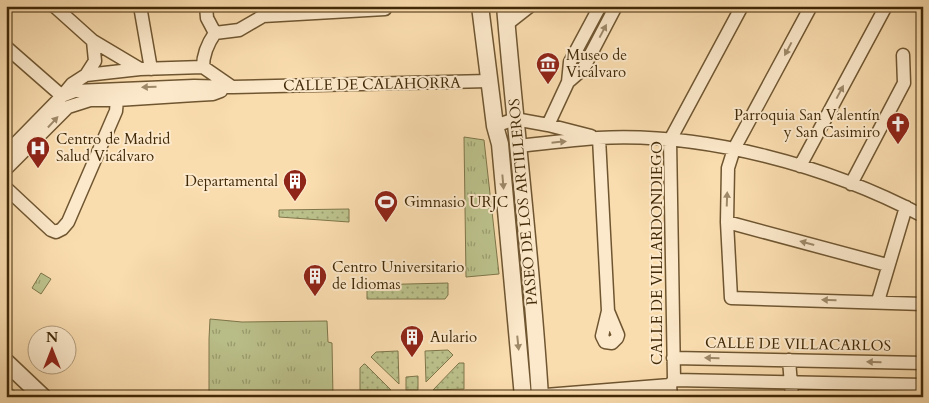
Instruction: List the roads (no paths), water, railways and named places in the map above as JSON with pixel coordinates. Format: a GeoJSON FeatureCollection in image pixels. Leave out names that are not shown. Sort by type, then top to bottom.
{"type":"FeatureCollection","features":[{"type":"Feature","properties":{"kind":"street"},"geometry":{"type":"LineString","coordinates":[[54,6],[93,41],[146,69]]}},
{"type":"Feature","properties":{"kind":"street"},"geometry":{"type":"LineString","coordinates":[[140,6],[146,69]]}},
{"type":"Feature","properties":{"kind":"street"},"geometry":{"type":"LineString","coordinates":[[206,6],[207,18],[215,33]]}},
{"type":"Feature","properties":{"kind":"street"},"geometry":{"type":"LineString","coordinates":[[215,33],[240,30],[263,11],[385,8],[385,6]]}},
{"type":"Feature","properties":{"kind":"street","name":"PASEO DE LOS ARTILLEROS"},"geometry":{"type":"LineString","coordinates":[[480,6],[495,126],[500,144],[523,397]]}},
{"type":"Feature","properties":{"kind":"street","name":"PASEO DE LOS ARTILLEROS"},"geometry":{"type":"LineString","coordinates":[[505,6],[540,396]]}},
{"type":"Feature","properties":{"kind":"street"},"geometry":{"type":"LineString","coordinates":[[507,24],[530,6]]}},
{"type":"Feature","properties":{"kind":"street"},"geometry":{"type":"LineString","coordinates":[[548,125],[568,82],[570,62],[600,6]]}},
{"type":"Feature","properties":{"kind":"street"},"geometry":{"type":"LineString","coordinates":[[568,82],[583,68],[616,6]]}},
{"type":"Feature","properties":{"kind":"street","name":"CALLE DE VILLARDONDIEGO"},"geometry":{"type":"LineString","coordinates":[[672,387],[670,140],[742,6]]}},
{"type":"Feature","properties":{"kind":"street"},"geometry":{"type":"LineString","coordinates":[[811,6],[734,149],[728,168],[727,222],[731,298],[923,304]]}},
{"type":"Feature","properties":{"kind":"street"},"geometry":{"type":"LineString","coordinates":[[800,166],[886,6]]}},
{"type":"Feature","properties":{"kind":"street"},"geometry":{"type":"LineString","coordinates":[[203,67],[204,58],[215,33]]}},
{"type":"Feature","properties":{"kind":"street"},"geometry":{"type":"LineString","coordinates":[[86,76],[95,61],[93,41]]}},
{"type":"Feature","properties":{"kind":"street"},"geometry":{"type":"LineString","coordinates":[[6,46],[62,96]]}},
{"type":"Feature","properties":{"kind":"street"},"geometry":{"type":"LineString","coordinates":[[851,184],[904,83],[903,55]]}},
{"type":"Feature","properties":{"kind":"street"},"geometry":{"type":"LineString","coordinates":[[6,155],[72,84],[86,76],[146,69],[203,67],[233,87]]}},
{"type":"Feature","properties":{"kind":"street","name":"CALLE DE CALAHORRA"},"geometry":{"type":"LineString","coordinates":[[62,96],[75,91],[92,89],[511,82]]}},
{"type":"Feature","properties":{"kind":"street","name":"CALLE DE CALAHORRA"},"geometry":{"type":"LineString","coordinates":[[6,170],[68,107],[90,100],[213,94],[233,87]]}},
{"type":"Feature","properties":{"kind":"street"},"geometry":{"type":"LineString","coordinates":[[6,188],[50,230],[56,232],[62,229],[68,222],[116,111],[118,100]]}},
{"type":"Feature","properties":{"kind":"street"},"geometry":{"type":"LineString","coordinates":[[495,126],[515,119],[599,138]]}},
{"type":"Feature","properties":{"kind":"street"},"geometry":{"type":"LineString","coordinates":[[599,138],[608,311]]}},
{"type":"Feature","properties":{"kind":"street"},"geometry":{"type":"LineString","coordinates":[[500,144],[519,146],[599,138],[670,140],[764,154],[851,184],[923,216]]}},
{"type":"Feature","properties":{"kind":"street"},"geometry":{"type":"LineString","coordinates":[[878,302],[906,207]]}},
{"type":"Feature","properties":{"kind":"street"},"geometry":{"type":"LineString","coordinates":[[727,222],[888,265]]}},
{"type":"Feature","properties":{"kind":"street","name":"CALLE DE VILLACARLOS"},"geometry":{"type":"LineString","coordinates":[[673,358],[923,363]]}},
{"type":"Feature","properties":{"kind":"street"},"geometry":{"type":"LineString","coordinates":[[789,360],[792,397]]}},
{"type":"Feature","properties":{"kind":"street"},"geometry":{"type":"LineString","coordinates":[[6,362],[43,397]]}},
{"type":"Feature","properties":{"kind":"street"},"geometry":{"type":"LineString","coordinates":[[540,396],[672,387],[790,382],[923,384]]}},
{"type":"Feature","properties":{"kind":"place","name":"Museo de Vicálvaro"},"geometry":{"type":"Point","coordinates":[548,85]}},
{"type":"Feature","properties":{"kind":"place","name":"Parroquia San Valentín y San Casimiro"},"geometry":{"type":"Point","coordinates":[898,145]}},
{"type":"Feature","properties":{"kind":"place","name":"Centro de Madrid Salud Vicálvaro"},"geometry":{"type":"Point","coordinates":[38,169]}},
{"type":"Feature","properties":{"kind":"place","name":"Departamental"},"geometry":{"type":"Point","coordinates":[295,202]}},
{"type":"Feature","properties":{"kind":"place","name":"Gimnasio URJC"},"geometry":{"type":"Point","coordinates":[386,223]}},
{"type":"Feature","properties":{"kind":"place","name":"Centro Universitario de Idiomas"},"geometry":{"type":"Point","coordinates":[315,297]}},
{"type":"Feature","properties":{"kind":"place","name":"Aulario"},"geometry":{"type":"Point","coordinates":[412,358]}}]}
